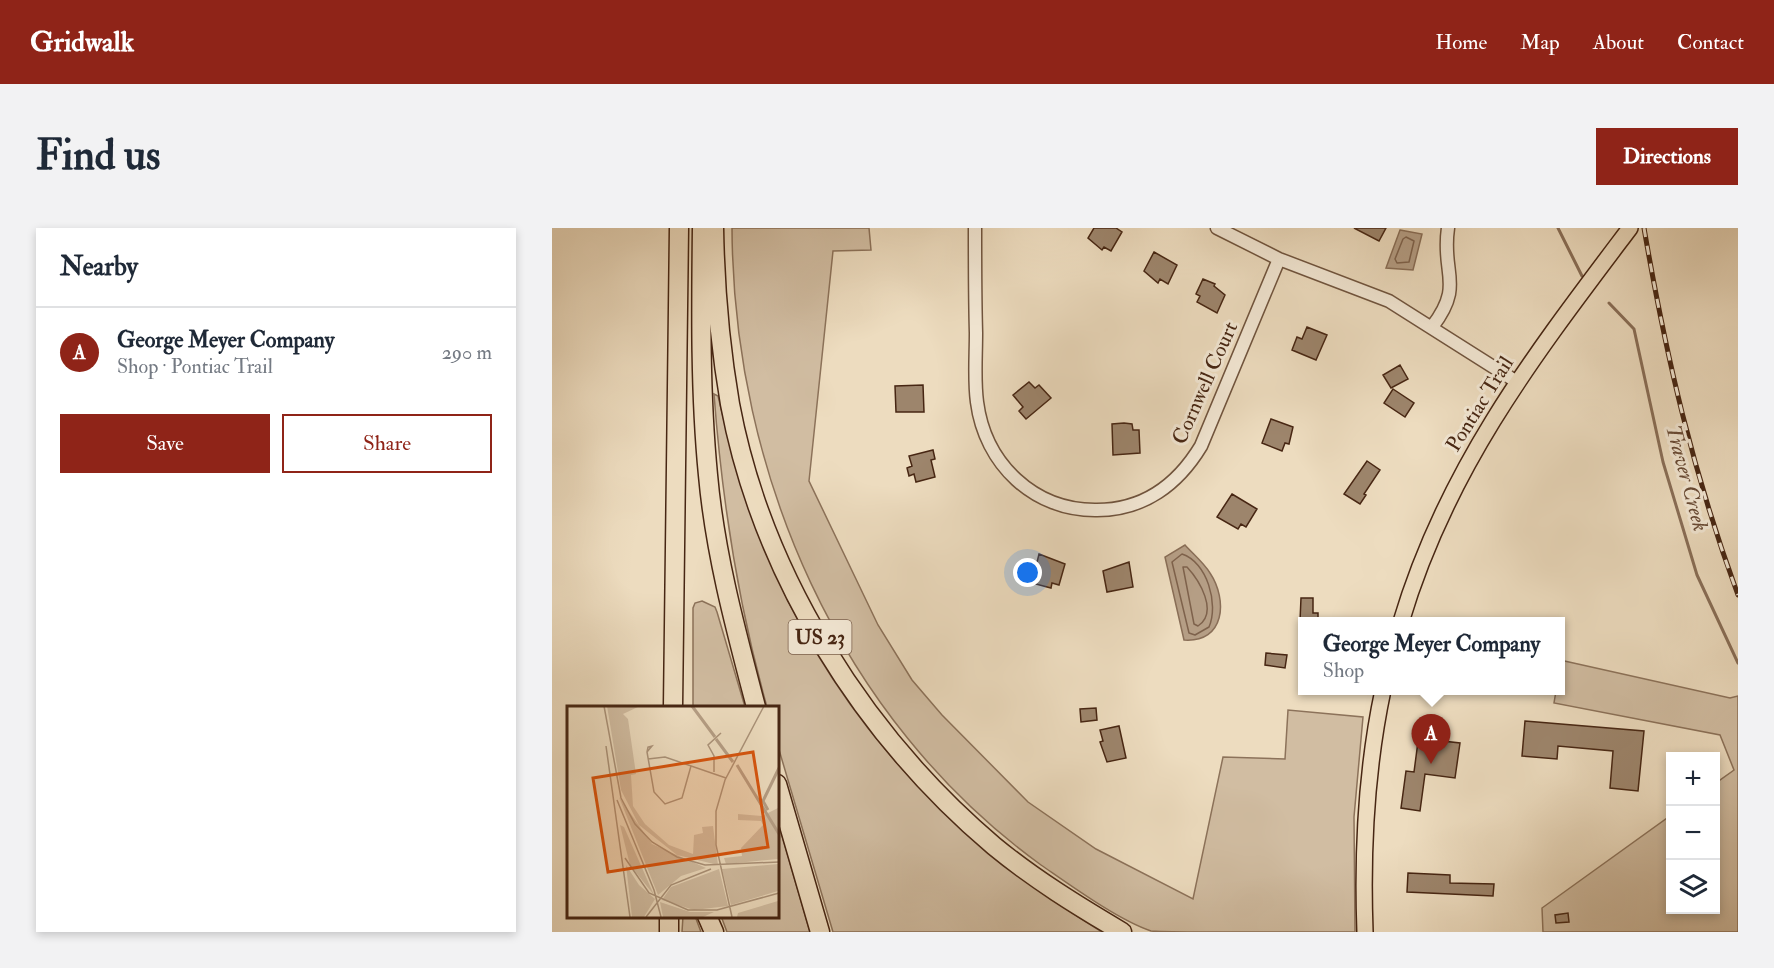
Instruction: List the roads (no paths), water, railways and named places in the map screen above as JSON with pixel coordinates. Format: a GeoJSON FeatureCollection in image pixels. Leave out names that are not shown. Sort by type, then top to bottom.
{"type":"FeatureCollection","features":[{"type":"Feature","properties":{"kind":"highway"},"geometry":{"type":"LineString","coordinates":[[673,706],[679,228]]}},
{"type":"Feature","properties":{"kind":"highway"},"geometry":{"type":"LineString","coordinates":[[702,228],[702,391],[708,476],[730,610],[756,706]]}},
{"type":"Feature","properties":{"kind":"highway","name":"US 23"},"geometry":{"type":"LineString","coordinates":[[714,228],[720,339],[735,425],[763,519],[809,619],[838,669],[867,710],[906,760],[942,798],[995,847],[1069,901],[1122,932]]}},
{"type":"Feature","properties":{"kind":"highway"},"geometry":{"type":"LineString","coordinates":[[778,787],[820,932]]}},
{"type":"Feature","properties":{"kind":"highway"},"geometry":{"type":"LineString","coordinates":[[708,917],[714,932]]}},
{"type":"Feature","properties":{"kind":"main road","name":"Pontiac Trail"},"geometry":{"type":"LineString","coordinates":[[1402,617],[1423,558],[1447,503],[1485,430],[1517,382],[1630,228]]}},
{"type":"Feature","properties":{"kind":"main road"},"geometry":{"type":"LineString","coordinates":[[1365,932],[1364,857],[1367,795],[1382,695]]}},
{"type":"Feature","properties":{"kind":"street","name":"Cornwell Court"},"geometry":{"type":"LineString","coordinates":[[975,228],[976,400],[986,440],[1005,470],[1028,490],[1057,504],[1087,510],[1109,510],[1142,501],[1170,485],[1185,470],[1201,446],[1280,259]]}},
{"type":"Feature","properties":{"kind":"street"},"geometry":{"type":"LineString","coordinates":[[1217,228],[1249,247],[1389,300],[1517,382]]}},
{"type":"Feature","properties":{"kind":"street"},"geometry":{"type":"LineString","coordinates":[[1432,327],[1445,310],[1452,290],[1445,255],[1448,228]]}},
{"type":"Feature","properties":{"kind":"water"},"geometry":{"type":"Polygon","coordinates":[[[1400,230],[1422,234],[1413,270],[1386,268],[1400,230]]]}},
{"type":"Feature","properties":{"kind":"water"},"geometry":{"type":"Polygon","coordinates":[[[1185,545],[1210,573],[1216,584],[1220,607],[1219,618],[1208,635],[1198,639],[1184,640],[1165,557],[1185,545]]]}},
{"type":"Feature","properties":{"kind":"waterway","name":"Traver Creek"},"geometry":{"type":"LineString","coordinates":[[1558,228],[1582,276]]}},
{"type":"Feature","properties":{"kind":"waterway","name":"Traver Creek"},"geometry":{"type":"LineString","coordinates":[[1609,303],[1634,329],[1663,462],[1697,575],[1738,663]]}},
{"type":"Feature","properties":{"kind":"railway"},"geometry":{"type":"LineString","coordinates":[[1644,228],[1682,414],[1707,504],[1738,595]]}},
{"type":"Feature","properties":{"kind":"place","name":"George Meyer Company"},"geometry":{"type":"Point","coordinates":[1431,764]}}]}
